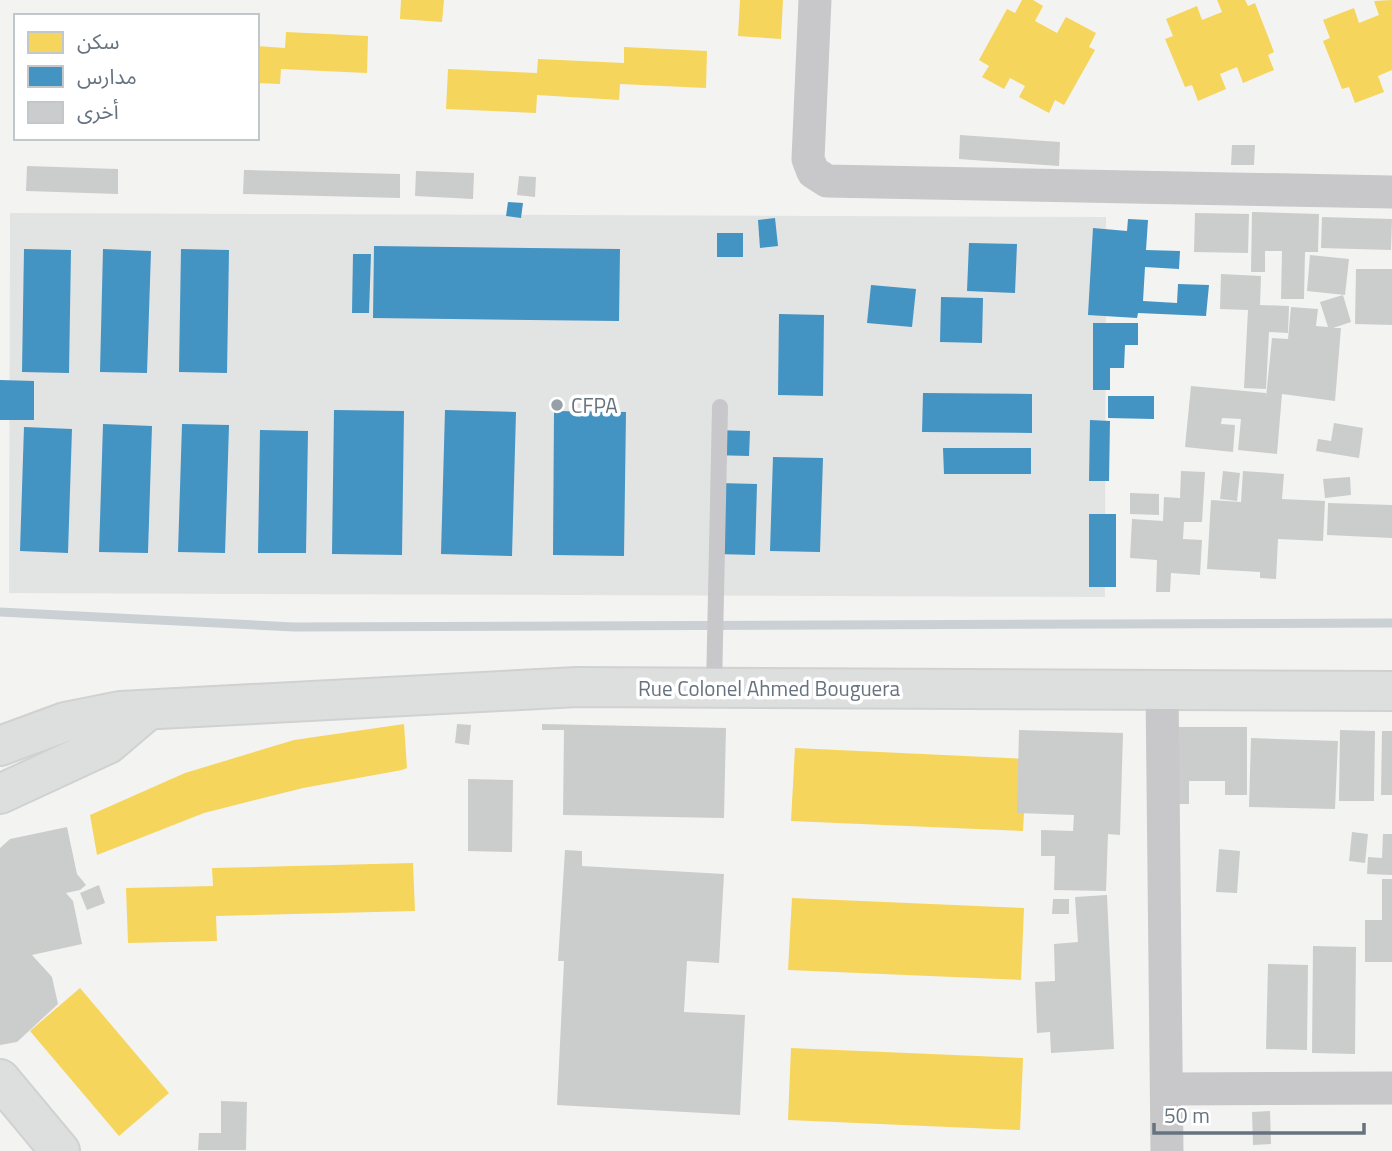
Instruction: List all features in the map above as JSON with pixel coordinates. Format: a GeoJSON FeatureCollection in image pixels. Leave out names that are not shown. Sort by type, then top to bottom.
{"type":"FeatureCollection","features":[{"type":"Feature","properties":{"kind":"main road","name":"Rue Colonel Ahmed Bouguera"},"geometry":{"type":"LineString","coordinates":[[0,746],[65,722],[120,711],[577,687],[1392,691]]}},
{"type":"Feature","properties":{"kind":"main road"},"geometry":{"type":"LineString","coordinates":[[0,794],[108,744],[148,710]]}},
{"type":"Feature","properties":{"kind":"main road"},"geometry":{"type":"LineString","coordinates":[[0,1079],[60,1151]]}},
{"type":"Feature","properties":{"kind":"street"},"geometry":{"type":"LineString","coordinates":[[815,0],[808,159],[813,172],[827,181],[1392,192]]}},
{"type":"Feature","properties":{"kind":"street"},"geometry":{"type":"LineString","coordinates":[[1162,689],[1167,1151]]}},
{"type":"Feature","properties":{"kind":"street"},"geometry":{"type":"LineString","coordinates":[[1167,1089],[1392,1088]]}},
{"type":"Feature","properties":{"kind":"lane"},"geometry":{"type":"LineString","coordinates":[[715,688],[720,407]]}},
{"type":"Feature","properties":{"kind":"shaded area","name":"CFPA"},"geometry":{"type":"Polygon","coordinates":[[[10,213],[1106,217],[1105,597],[9,593],[10,213]]]}},
{"type":"Feature","properties":{"kind":"building: سكن"},"geometry":{"type":"Polygon","coordinates":[[[401,0],[444,0],[442,22],[400,19],[401,0]]]}},
{"type":"Feature","properties":{"kind":"building: سكن"},"geometry":{"type":"Polygon","coordinates":[[[740,0],[783,0],[781,39],[738,36],[740,0]]]}},
{"type":"Feature","properties":{"kind":"building: سكن"},"geometry":{"type":"Polygon","coordinates":[[[1022,0],[1033,0],[1043,6],[1035,21],[1057,33],[1066,17],[1096,33],[1089,47],[1095,50],[1064,105],[1055,100],[1049,113],[1019,97],[1025,86],[1010,78],[1004,89],[982,77],[989,66],[979,60],[1007,9],[1015,13],[1022,0]]]}},
{"type":"Feature","properties":{"kind":"building: سكن"},"geometry":{"type":"Polygon","coordinates":[[[1217,0],[1245,0],[1248,6],[1255,3],[1274,52],[1268,55],[1274,70],[1243,83],[1237,67],[1220,74],[1226,89],[1198,101],[1192,85],[1185,87],[1165,39],[1173,36],[1166,19],[1197,6],[1202,20],[1222,12],[1217,0]]]}},
{"type":"Feature","properties":{"kind":"building: سكن"},"geometry":{"type":"Polygon","coordinates":[[[1392,0],[1392,70],[1378,76],[1384,92],[1355,103],[1349,87],[1342,89],[1323,41],[1330,38],[1323,20],[1354,8],[1359,23],[1379,15],[1374,1],[1392,0]]]}},
{"type":"Feature","properties":{"kind":"building: سكن"},"geometry":{"type":"Polygon","coordinates":[[[286,32],[368,36],[367,73],[281,69],[280,84],[259,83],[259,46],[285,48],[286,32]]]}},
{"type":"Feature","properties":{"kind":"building: سكن"},"geometry":{"type":"Polygon","coordinates":[[[624,47],[707,51],[706,88],[620,84],[619,100],[537,95],[536,113],[446,109],[448,69],[537,73],[538,59],[624,63],[624,47]]]}},
{"type":"Feature","properties":{"kind":"building: سكن"},"geometry":{"type":"Polygon","coordinates":[[[404,724],[407,768],[303,788],[204,813],[97,855],[90,815],[185,773],[294,740],[404,724]]]}},
{"type":"Feature","properties":{"kind":"building: سكن"},"geometry":{"type":"Polygon","coordinates":[[[795,748],[1027,759],[1023,831],[791,821],[795,748]]]}},
{"type":"Feature","properties":{"kind":"building: سكن"},"geometry":{"type":"Polygon","coordinates":[[[413,863],[415,911],[216,916],[217,941],[128,943],[126,888],[213,886],[212,868],[413,863]]]}},
{"type":"Feature","properties":{"kind":"building: سكن"},"geometry":{"type":"Polygon","coordinates":[[[792,898],[1024,908],[1021,980],[788,970],[792,898]]]}},
{"type":"Feature","properties":{"kind":"building: سكن"},"geometry":{"type":"Polygon","coordinates":[[[80,988],[169,1093],[119,1136],[30,1031],[80,988]]]}},
{"type":"Feature","properties":{"kind":"building: سكن"},"geometry":{"type":"Polygon","coordinates":[[[791,1048],[1023,1058],[1020,1130],[788,1120],[791,1048]]]}},
{"type":"Feature","properties":{"kind":"building: مدارس"},"geometry":{"type":"Polygon","coordinates":[[[508,202],[523,203],[521,218],[506,216],[508,202]]]}},
{"type":"Feature","properties":{"kind":"building: مدارس"},"geometry":{"type":"Polygon","coordinates":[[[775,218],[778,246],[760,248],[758,220],[775,218]]]}},
{"type":"Feature","properties":{"kind":"building: مدارس"},"geometry":{"type":"Polygon","coordinates":[[[1128,219],[1148,220],[1146,250],[1180,251],[1179,269],[1145,267],[1143,301],[1177,303],[1178,284],[1209,285],[1206,316],[1138,313],[1137,318],[1088,315],[1093,228],[1127,231],[1128,219]]]}},
{"type":"Feature","properties":{"kind":"building: مدارس"},"geometry":{"type":"Polygon","coordinates":[[[717,233],[743,233],[743,257],[717,257],[717,233]]]}},
{"type":"Feature","properties":{"kind":"building: مدارس"},"geometry":{"type":"Polygon","coordinates":[[[969,243],[1017,244],[1015,293],[967,291],[969,243]]]}},
{"type":"Feature","properties":{"kind":"building: مدارس"},"geometry":{"type":"Polygon","coordinates":[[[374,246],[620,249],[619,321],[373,318],[374,246]]]}},
{"type":"Feature","properties":{"kind":"building: مدارس"},"geometry":{"type":"Polygon","coordinates":[[[24,249],[71,250],[69,373],[22,372],[24,249]]]}},
{"type":"Feature","properties":{"kind":"building: مدارس"},"geometry":{"type":"Polygon","coordinates":[[[103,249],[151,251],[147,373],[100,372],[103,249]]]}},
{"type":"Feature","properties":{"kind":"building: مدارس"},"geometry":{"type":"Polygon","coordinates":[[[181,249],[229,250],[227,373],[179,372],[181,249]]]}},
{"type":"Feature","properties":{"kind":"building: مدارس"},"geometry":{"type":"Polygon","coordinates":[[[353,254],[371,254],[369,313],[352,313],[353,254]]]}},
{"type":"Feature","properties":{"kind":"building: مدارس"},"geometry":{"type":"Polygon","coordinates":[[[871,285],[916,289],[912,327],[867,323],[871,285]]]}},
{"type":"Feature","properties":{"kind":"building: مدارس"},"geometry":{"type":"Polygon","coordinates":[[[941,297],[983,298],[982,343],[940,342],[941,297]]]}},
{"type":"Feature","properties":{"kind":"building: مدارس"},"geometry":{"type":"Polygon","coordinates":[[[779,314],[824,315],[823,396],[778,395],[779,314]]]}},
{"type":"Feature","properties":{"kind":"building: مدارس"},"geometry":{"type":"Polygon","coordinates":[[[1093,323],[1138,323],[1138,345],[1125,345],[1124,368],[1110,368],[1110,390],[1093,390],[1093,323]]]}},
{"type":"Feature","properties":{"kind":"building: مدارس"},"geometry":{"type":"Polygon","coordinates":[[[0,380],[34,381],[34,420],[0,420],[0,380]]]}},
{"type":"Feature","properties":{"kind":"building: مدارس"},"geometry":{"type":"Polygon","coordinates":[[[923,393],[1032,394],[1032,433],[922,432],[923,393]]]}},
{"type":"Feature","properties":{"kind":"building: مدارس"},"geometry":{"type":"Polygon","coordinates":[[[1108,396],[1154,396],[1154,419],[1108,418],[1108,396]]]}},
{"type":"Feature","properties":{"kind":"building: مدارس"},"geometry":{"type":"Polygon","coordinates":[[[334,410],[404,411],[402,555],[332,554],[334,410]]]}},
{"type":"Feature","properties":{"kind":"building: مدارس"},"geometry":{"type":"Polygon","coordinates":[[[445,410],[516,412],[512,556],[441,554],[445,410]]]}},
{"type":"Feature","properties":{"kind":"building: مدارس"},"geometry":{"type":"Polygon","coordinates":[[[554,411],[626,412],[624,556],[553,555],[554,411]]]}},
{"type":"Feature","properties":{"kind":"building: مدارس"},"geometry":{"type":"Polygon","coordinates":[[[1090,420],[1110,421],[1109,481],[1089,481],[1090,420]]]}},
{"type":"Feature","properties":{"kind":"building: مدارس"},"geometry":{"type":"Polygon","coordinates":[[[103,424],[152,426],[148,553],[99,552],[103,424]]]}},
{"type":"Feature","properties":{"kind":"building: مدارس"},"geometry":{"type":"Polygon","coordinates":[[[182,424],[229,425],[225,553],[178,552],[182,424]]]}},
{"type":"Feature","properties":{"kind":"building: مدارس"},"geometry":{"type":"Polygon","coordinates":[[[24,427],[72,429],[68,553],[20,551],[24,427]]]}},
{"type":"Feature","properties":{"kind":"building: مدارس"},"geometry":{"type":"Polygon","coordinates":[[[260,430],[308,431],[306,553],[258,553],[260,430]]]}},
{"type":"Feature","properties":{"kind":"building: مدارس"},"geometry":{"type":"Polygon","coordinates":[[[713,430],[750,431],[749,456],[712,455],[713,430]]]}},
{"type":"Feature","properties":{"kind":"building: مدارس"},"geometry":{"type":"Polygon","coordinates":[[[943,448],[1031,448],[1031,474],[944,474],[943,448]]]}},
{"type":"Feature","properties":{"kind":"building: مدارس"},"geometry":{"type":"Polygon","coordinates":[[[773,457],[823,458],[820,552],[770,551],[773,457]]]}},
{"type":"Feature","properties":{"kind":"building: مدارس"},"geometry":{"type":"Polygon","coordinates":[[[718,483],[757,484],[755,555],[717,554],[718,483]]]}},
{"type":"Feature","properties":{"kind":"building: مدارس"},"geometry":{"type":"Polygon","coordinates":[[[1089,514],[1116,514],[1116,587],[1089,587],[1089,514]]]}},
{"type":"Feature","properties":{"kind":"building: أخرى"},"geometry":{"type":"Polygon","coordinates":[[[960,135],[1060,142],[1059,166],[959,159],[960,135]]]}},
{"type":"Feature","properties":{"kind":"building: أخرى"},"geometry":{"type":"Polygon","coordinates":[[[1232,145],[1255,145],[1254,165],[1231,165],[1232,145]]]}},
{"type":"Feature","properties":{"kind":"building: أخرى"},"geometry":{"type":"Polygon","coordinates":[[[27,166],[118,169],[118,194],[26,191],[27,166]]]}},
{"type":"Feature","properties":{"kind":"building: أخرى"},"geometry":{"type":"Polygon","coordinates":[[[244,170],[400,174],[400,198],[243,194],[244,170]]]}},
{"type":"Feature","properties":{"kind":"building: أخرى"},"geometry":{"type":"Polygon","coordinates":[[[416,171],[474,173],[473,199],[415,196],[416,171]]]}},
{"type":"Feature","properties":{"kind":"building: أخرى"},"geometry":{"type":"Polygon","coordinates":[[[519,176],[536,177],[535,197],[517,195],[519,176]]]}},
{"type":"Feature","properties":{"kind":"building: أخرى"},"geometry":{"type":"Polygon","coordinates":[[[1252,212],[1319,214],[1318,252],[1305,252],[1304,299],[1281,299],[1282,251],[1265,251],[1265,272],[1251,272],[1252,212]]]}},
{"type":"Feature","properties":{"kind":"building: أخرى"},"geometry":{"type":"Polygon","coordinates":[[[1195,213],[1249,214],[1248,253],[1194,252],[1195,213]]]}},
{"type":"Feature","properties":{"kind":"building: أخرى"},"geometry":{"type":"Polygon","coordinates":[[[1322,217],[1392,219],[1391,250],[1321,248],[1322,217]]]}},
{"type":"Feature","properties":{"kind":"building: أخرى"},"geometry":{"type":"Polygon","coordinates":[[[1310,255],[1349,259],[1345,295],[1307,291],[1310,255]]]}},
{"type":"Feature","properties":{"kind":"building: أخرى"},"geometry":{"type":"Polygon","coordinates":[[[1356,269],[1392,269],[1392,325],[1355,324],[1356,269]]]}},
{"type":"Feature","properties":{"kind":"building: أخرى"},"geometry":{"type":"Polygon","coordinates":[[[1221,274],[1261,276],[1260,305],[1289,306],[1288,333],[1269,332],[1266,389],[1244,388],[1248,310],[1220,309],[1221,274]]]}},
{"type":"Feature","properties":{"kind":"building: أخرى"},"geometry":{"type":"Polygon","coordinates":[[[1343,295],[1351,322],[1333,328],[1341,328],[1335,401],[1282,394],[1277,454],[1238,450],[1241,419],[1222,418],[1221,424],[1235,425],[1233,452],[1185,447],[1191,386],[1266,393],[1266,397],[1272,338],[1288,339],[1291,307],[1318,309],[1316,326],[1328,327],[1320,302],[1343,295]]]}},
{"type":"Feature","properties":{"kind":"building: أخرى"},"geometry":{"type":"Polygon","coordinates":[[[1334,423],[1363,428],[1359,458],[1316,451],[1318,439],[1331,441],[1334,423]]]}},
{"type":"Feature","properties":{"kind":"building: أخرى"},"geometry":{"type":"Polygon","coordinates":[[[1181,471],[1205,472],[1202,522],[1184,522],[1183,539],[1202,540],[1200,575],[1171,573],[1170,592],[1156,592],[1157,560],[1130,558],[1132,519],[1163,521],[1164,497],[1180,498],[1181,471]]]}},
{"type":"Feature","properties":{"kind":"building: أخرى"},"geometry":{"type":"Polygon","coordinates":[[[1223,471],[1240,473],[1237,501],[1220,499],[1223,471]]]}},
{"type":"Feature","properties":{"kind":"building: أخرى"},"geometry":{"type":"Polygon","coordinates":[[[1243,471],[1284,474],[1282,499],[1325,501],[1323,541],[1278,539],[1276,579],[1260,578],[1260,572],[1207,569],[1211,500],[1241,502],[1243,471]]]}},
{"type":"Feature","properties":{"kind":"building: أخرى"},"geometry":{"type":"Polygon","coordinates":[[[1350,477],[1351,495],[1325,498],[1323,479],[1350,477]]]}},
{"type":"Feature","properties":{"kind":"building: أخرى"},"geometry":{"type":"Polygon","coordinates":[[[1130,493],[1159,494],[1159,515],[1130,514],[1130,493]]]}},
{"type":"Feature","properties":{"kind":"building: أخرى"},"geometry":{"type":"Polygon","coordinates":[[[1328,503],[1392,505],[1392,538],[1327,535],[1328,503]]]}},
{"type":"Feature","properties":{"kind":"building: أخرى"},"geometry":{"type":"Polygon","coordinates":[[[457,724],[471,725],[469,745],[455,743],[457,724]]]}},
{"type":"Feature","properties":{"kind":"building: أخرى"},"geometry":{"type":"Polygon","coordinates":[[[542,724],[726,728],[724,818],[563,815],[564,730],[542,730],[542,724]]]}},
{"type":"Feature","properties":{"kind":"building: أخرى"},"geometry":{"type":"Polygon","coordinates":[[[1160,727],[1247,727],[1247,795],[1225,795],[1225,781],[1189,781],[1189,804],[1160,804],[1160,727]]]}},
{"type":"Feature","properties":{"kind":"building: أخرى"},"geometry":{"type":"Polygon","coordinates":[[[1019,730],[1123,733],[1120,835],[1108,834],[1106,891],[1054,890],[1055,856],[1041,856],[1041,830],[1073,831],[1074,815],[1017,813],[1019,730]]]}},
{"type":"Feature","properties":{"kind":"building: أخرى"},"geometry":{"type":"Polygon","coordinates":[[[1340,730],[1375,731],[1374,801],[1339,801],[1340,730]]]}},
{"type":"Feature","properties":{"kind":"building: أخرى"},"geometry":{"type":"Polygon","coordinates":[[[1382,731],[1392,731],[1392,795],[1381,795],[1382,731]]]}},
{"type":"Feature","properties":{"kind":"building: أخرى"},"geometry":{"type":"Polygon","coordinates":[[[1251,738],[1338,741],[1335,809],[1249,807],[1251,738]]]}},
{"type":"Feature","properties":{"kind":"building: أخرى"},"geometry":{"type":"Polygon","coordinates":[[[468,779],[513,780],[512,852],[468,851],[468,779]]]}},
{"type":"Feature","properties":{"kind":"building: أخرى"},"geometry":{"type":"Polygon","coordinates":[[[67,827],[77,874],[86,885],[80,890],[66,893],[73,901],[82,944],[32,955],[52,977],[58,1004],[17,1042],[0,1045],[0,848],[10,839],[67,827]]]}},
{"type":"Feature","properties":{"kind":"building: أخرى"},"geometry":{"type":"Polygon","coordinates":[[[1352,832],[1368,834],[1365,863],[1349,861],[1352,832]]]}},
{"type":"Feature","properties":{"kind":"building: أخرى"},"geometry":{"type":"Polygon","coordinates":[[[1383,834],[1392,834],[1392,875],[1367,874],[1368,857],[1382,858],[1383,834]]]}},
{"type":"Feature","properties":{"kind":"building: أخرى"},"geometry":{"type":"Polygon","coordinates":[[[1219,849],[1240,851],[1237,893],[1216,892],[1219,849]]]}},
{"type":"Feature","properties":{"kind":"building: أخرى"},"geometry":{"type":"Polygon","coordinates":[[[565,850],[582,851],[582,866],[724,874],[719,963],[687,961],[684,1012],[745,1015],[740,1115],[557,1105],[564,961],[558,961],[565,850]]]}},
{"type":"Feature","properties":{"kind":"building: أخرى"},"geometry":{"type":"Polygon","coordinates":[[[1382,879],[1392,879],[1392,962],[1365,962],[1365,920],[1382,920],[1382,879]]]}},
{"type":"Feature","properties":{"kind":"building: أخرى"},"geometry":{"type":"Polygon","coordinates":[[[99,885],[105,903],[87,910],[80,893],[99,885]]]}},
{"type":"Feature","properties":{"kind":"building: أخرى"},"geometry":{"type":"Polygon","coordinates":[[[1107,895],[1114,1049],[1051,1053],[1050,1032],[1037,1033],[1035,982],[1055,981],[1054,944],[1078,942],[1075,897],[1107,895]]]}},
{"type":"Feature","properties":{"kind":"building: أخرى"},"geometry":{"type":"Polygon","coordinates":[[[1053,899],[1069,899],[1069,914],[1052,914],[1053,899]]]}},
{"type":"Feature","properties":{"kind":"building: أخرى"},"geometry":{"type":"Polygon","coordinates":[[[1313,946],[1356,947],[1355,1054],[1312,1053],[1313,946]]]}},
{"type":"Feature","properties":{"kind":"building: أخرى"},"geometry":{"type":"Polygon","coordinates":[[[1268,964],[1308,965],[1307,1050],[1266,1049],[1268,964]]]}},
{"type":"Feature","properties":{"kind":"building: أخرى"},"geometry":{"type":"Polygon","coordinates":[[[221,1101],[247,1102],[246,1150],[198,1150],[199,1133],[221,1133],[221,1101]]]}},
{"type":"Feature","properties":{"kind":"building: أخرى"},"geometry":{"type":"Polygon","coordinates":[[[1270,1111],[1271,1144],[1253,1145],[1252,1112],[1270,1111]]]}},
{"type":"Feature","properties":{"kind":"waterway"},"geometry":{"type":"LineString","coordinates":[[0,612],[294,627],[1392,623]]}},
{"type":"Feature","properties":{"kind":"place","name":"CFPA"},"geometry":{"type":"Point","coordinates":[557,405]}}]}
